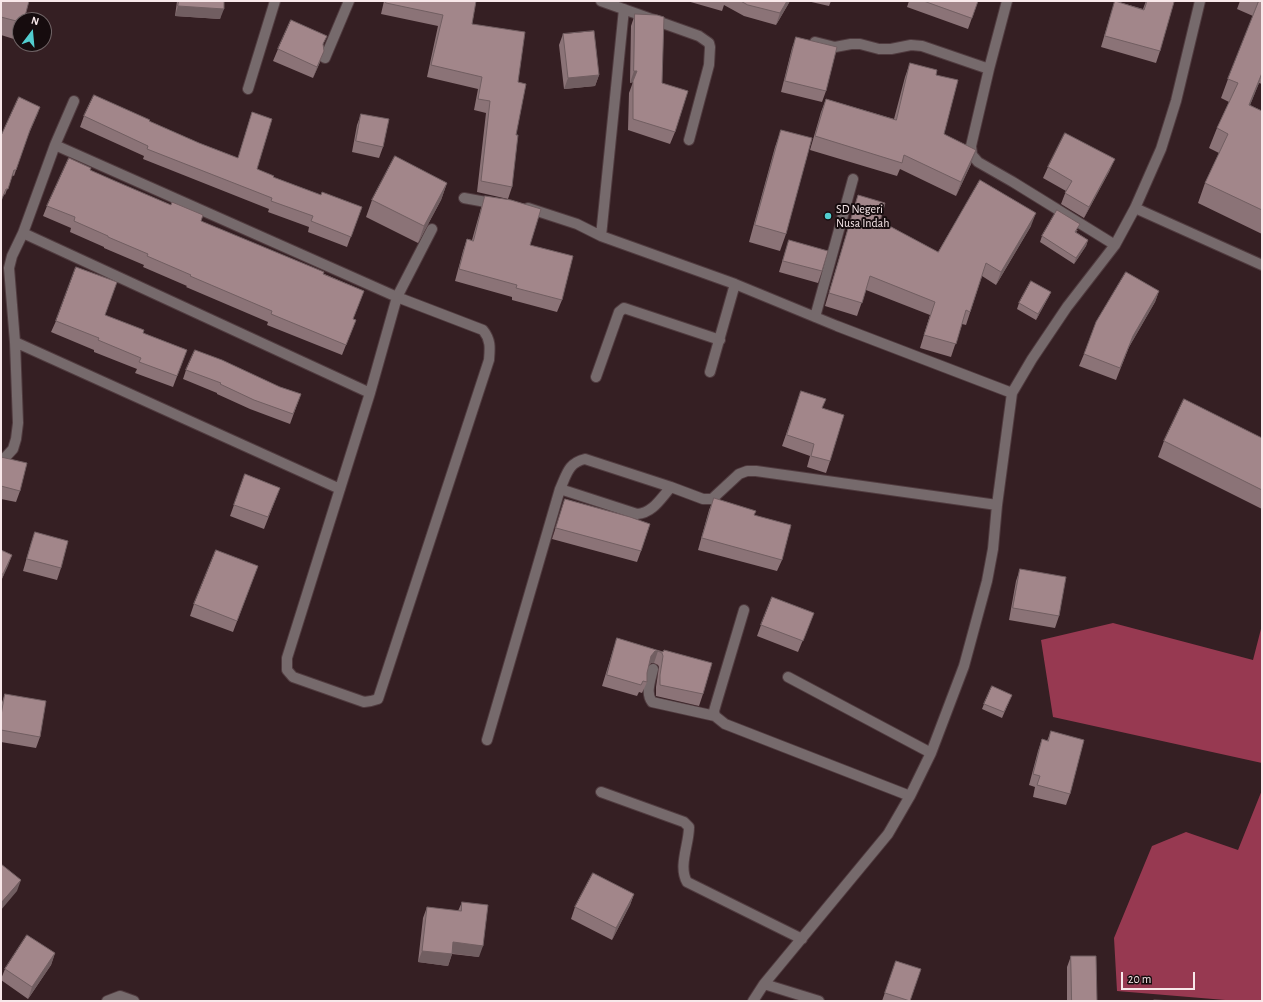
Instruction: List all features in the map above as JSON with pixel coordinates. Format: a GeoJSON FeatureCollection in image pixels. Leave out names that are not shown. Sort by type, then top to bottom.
{"type":"FeatureCollection","features":[{"type":"Feature","properties":{"kind":"street"},"geometry":{"type":"LineString","coordinates":[[248,89],[275,1]]}},
{"type":"Feature","properties":{"kind":"street"},"geometry":{"type":"LineString","coordinates":[[325,58],[349,1]]}},
{"type":"Feature","properties":{"kind":"street"},"geometry":{"type":"LineString","coordinates":[[601,1],[699,36],[709,43],[709,65],[688,140]]}},
{"type":"Feature","properties":{"kind":"street"},"geometry":{"type":"LineString","coordinates":[[1007,1],[971,146],[972,155],[978,162],[1115,245]]}},
{"type":"Feature","properties":{"kind":"street"},"geometry":{"type":"LineString","coordinates":[[753,1001],[764,984],[888,834],[910,796],[931,754],[964,666],[987,581],[993,549],[997,505],[1012,393],[1032,359],[1067,307],[1115,245],[1135,208],[1161,149],[1178,93],[1200,1]]}},
{"type":"Feature","properties":{"kind":"street"},"geometry":{"type":"LineString","coordinates":[[601,236],[624,9]]}},
{"type":"Feature","properties":{"kind":"street"},"geometry":{"type":"LineString","coordinates":[[815,42],[834,47],[860,44],[885,49],[911,45],[922,46],[989,69]]}},
{"type":"Feature","properties":{"kind":"street"},"geometry":{"type":"LineString","coordinates":[[1,462],[13,449],[18,423],[10,268],[12,256],[23,233],[55,145],[74,101]]}},
{"type":"Feature","properties":{"kind":"street"},"geometry":{"type":"LineString","coordinates":[[55,145],[397,297],[483,330],[489,337],[491,346],[488,360],[378,699],[364,702],[293,677],[287,670],[287,658],[370,393],[397,297],[432,229]]}},
{"type":"Feature","properties":{"kind":"street"},"geometry":{"type":"LineString","coordinates":[[815,317],[853,179]]}},
{"type":"Feature","properties":{"kind":"street"},"geometry":{"type":"LineString","coordinates":[[464,198],[506,205]]}},
{"type":"Feature","properties":{"kind":"street"},"geometry":{"type":"LineString","coordinates":[[518,207],[577,224],[601,236],[735,284],[815,317],[1012,393]]}},
{"type":"Feature","properties":{"kind":"street"},"geometry":{"type":"LineString","coordinates":[[1135,208],[1262,265]]}},
{"type":"Feature","properties":{"kind":"street"},"geometry":{"type":"LineString","coordinates":[[23,233],[370,393]]}},
{"type":"Feature","properties":{"kind":"street"},"geometry":{"type":"LineString","coordinates":[[710,372],[735,284]]}},
{"type":"Feature","properties":{"kind":"street"},"geometry":{"type":"LineString","coordinates":[[596,377],[618,312],[624,308],[720,340]]}},
{"type":"Feature","properties":{"kind":"street"},"geometry":{"type":"LineString","coordinates":[[15,342],[340,489]]}},
{"type":"Feature","properties":{"kind":"street"},"geometry":{"type":"LineString","coordinates":[[487,740],[560,489],[571,465],[577,461],[585,459],[601,463],[704,499],[712,499],[739,474],[756,472],[997,505]]}},
{"type":"Feature","properties":{"kind":"street"},"geometry":{"type":"LineString","coordinates":[[560,489],[637,514],[645,514],[651,510],[671,487]]}},
{"type":"Feature","properties":{"kind":"street"},"geometry":{"type":"LineString","coordinates":[[715,716],[714,711],[744,610]]}},
{"type":"Feature","properties":{"kind":"street"},"geometry":{"type":"LineString","coordinates":[[653,669],[648,693],[652,702],[715,716],[725,724],[910,796]]}},
{"type":"Feature","properties":{"kind":"street"},"geometry":{"type":"LineString","coordinates":[[788,678],[931,754]]}},
{"type":"Feature","properties":{"kind":"street"},"geometry":{"type":"LineString","coordinates":[[601,792],[684,822],[688,827],[689,833],[683,869],[684,877],[687,882],[802,939]]}},
{"type":"Feature","properties":{"kind":"street"},"geometry":{"type":"LineString","coordinates":[[764,984],[819,1001]]}},
{"type":"Feature","properties":{"kind":"street"},"geometry":{"type":"LineString","coordinates":[[106,1001],[120,996],[134,1001]]}},
{"type":"Feature","properties":{"kind":"shaded area"},"geometry":{"type":"Polygon","coordinates":[[[1113,623],[1253,660],[1262,625],[1262,763],[1053,717],[1041,640],[1113,623]]]}},
{"type":"Feature","properties":{"kind":"shaded area"},"geometry":{"type":"Polygon","coordinates":[[[1262,790],[1262,1001],[1237,1001],[1117,991],[1114,938],[1152,846],[1186,832],[1238,850],[1262,790]]]}},
{"type":"Feature","properties":{"kind":"building"},"geometry":{"type":"Polygon","coordinates":[[[1,1],[29,1],[26,12],[12,12],[12,20],[1,17],[1,1]]]}},
{"type":"Feature","properties":{"kind":"building"},"geometry":{"type":"Polygon","coordinates":[[[179,1],[224,1],[224,9],[178,6],[179,1]]]}},
{"type":"Feature","properties":{"kind":"building"},"geometry":{"type":"Polygon","coordinates":[[[386,1],[476,1],[472,24],[525,32],[518,82],[526,84],[516,135],[518,135],[512,187],[481,181],[490,101],[478,99],[482,77],[431,65],[443,15],[386,3],[386,1]]]}},
{"type":"Feature","properties":{"kind":"building"},"geometry":{"type":"Polygon","coordinates":[[[741,1],[787,1],[780,13],[748,5],[741,1]]]}},
{"type":"Feature","properties":{"kind":"building"},"geometry":{"type":"Polygon","coordinates":[[[924,1],[978,1],[972,18],[924,1]]]}},
{"type":"Feature","properties":{"kind":"building"},"geometry":{"type":"Polygon","coordinates":[[[1115,1],[1144,10],[1147,1],[1174,2],[1160,51],[1105,36],[1115,1]]]}},
{"type":"Feature","properties":{"kind":"building"},"geometry":{"type":"Polygon","coordinates":[[[1259,1],[1262,1],[1262,73],[1249,105],[1262,111],[1262,210],[1205,183],[1228,134],[1217,128],[1238,83],[1228,79],[1259,1]]]}},
{"type":"Feature","properties":{"kind":"building"},"geometry":{"type":"Polygon","coordinates":[[[635,14],[657,15],[664,17],[662,83],[688,91],[675,132],[633,119],[633,81],[637,71],[634,71],[635,14]]]}},
{"type":"Feature","properties":{"kind":"building"},"geometry":{"type":"Polygon","coordinates":[[[291,20],[327,36],[323,44],[324,51],[317,67],[278,49],[291,20]]]}},
{"type":"Feature","properties":{"kind":"building"},"geometry":{"type":"Polygon","coordinates":[[[594,31],[599,75],[568,78],[563,34],[594,31]]]}},
{"type":"Feature","properties":{"kind":"building"},"geometry":{"type":"Polygon","coordinates":[[[796,37],[837,47],[826,91],[785,81],[796,37]]]}},
{"type":"Feature","properties":{"kind":"building"},"geometry":{"type":"Polygon","coordinates":[[[910,63],[937,70],[936,75],[958,80],[944,134],[976,150],[961,182],[904,155],[902,163],[815,136],[826,99],[896,120],[910,63]]]}},
{"type":"Feature","properties":{"kind":"building"},"geometry":{"type":"Polygon","coordinates":[[[94,95],[199,143],[238,158],[252,112],[272,119],[257,169],[274,176],[273,177],[321,195],[322,192],[362,207],[351,237],[311,221],[313,216],[271,201],[272,198],[147,149],[148,146],[84,116],[94,95]]]}},
{"type":"Feature","properties":{"kind":"building"},"geometry":{"type":"Polygon","coordinates":[[[19,97],[40,107],[16,170],[14,170],[8,189],[6,189],[1,201],[1,136],[19,97]]]}},
{"type":"Feature","properties":{"kind":"building"},"geometry":{"type":"Polygon","coordinates":[[[361,114],[389,119],[383,147],[356,141],[361,114]]]}},
{"type":"Feature","properties":{"kind":"building"},"geometry":{"type":"Polygon","coordinates":[[[781,130],[812,138],[786,234],[755,225],[781,130]]]}},
{"type":"Feature","properties":{"kind":"building"},"geometry":{"type":"Polygon","coordinates":[[[1065,133],[1115,159],[1089,207],[1065,193],[1072,181],[1048,167],[1065,133]]]}},
{"type":"Feature","properties":{"kind":"building"},"geometry":{"type":"Polygon","coordinates":[[[395,156],[447,183],[424,226],[372,200],[395,156]]]}},
{"type":"Feature","properties":{"kind":"building"},"geometry":{"type":"Polygon","coordinates":[[[69,158],[91,168],[90,170],[171,205],[172,202],[203,215],[201,221],[324,272],[323,274],[364,291],[353,319],[356,320],[346,345],[271,314],[272,311],[147,256],[148,254],[74,221],[75,217],[47,206],[69,158]]]}},
{"type":"Feature","properties":{"kind":"building"},"geometry":{"type":"Polygon","coordinates":[[[980,180],[1036,213],[1001,272],[986,263],[970,312],[966,310],[956,344],[924,335],[935,302],[870,276],[862,303],[829,293],[858,195],[885,203],[880,221],[938,252],[980,180]]]}},
{"type":"Feature","properties":{"kind":"building"},"geometry":{"type":"Polygon","coordinates":[[[485,196],[511,200],[541,209],[530,245],[573,256],[562,300],[516,288],[517,285],[459,269],[467,239],[473,241],[485,196]]]}},
{"type":"Feature","properties":{"kind":"building"},"geometry":{"type":"Polygon","coordinates":[[[1057,210],[1080,224],[1075,232],[1088,240],[1076,258],[1042,236],[1057,210]]]}},
{"type":"Feature","properties":{"kind":"building"},"geometry":{"type":"Polygon","coordinates":[[[789,240],[828,251],[822,271],[783,261],[789,240]]]}},
{"type":"Feature","properties":{"kind":"building"},"geometry":{"type":"Polygon","coordinates":[[[76,267],[117,282],[105,315],[144,330],[143,333],[187,350],[177,376],[139,362],[141,358],[98,340],[99,338],[56,321],[76,267]]]}},
{"type":"Feature","properties":{"kind":"building"},"geometry":{"type":"Polygon","coordinates":[[[1126,272],[1159,291],[1133,336],[1120,368],[1084,354],[1096,322],[1126,272]]]}},
{"type":"Feature","properties":{"kind":"building"},"geometry":{"type":"Polygon","coordinates":[[[1031,281],[1051,292],[1038,314],[1019,303],[1031,281]]]}},
{"type":"Feature","properties":{"kind":"building"},"geometry":{"type":"Polygon","coordinates":[[[195,350],[222,360],[280,387],[301,394],[293,414],[254,400],[220,384],[221,383],[186,370],[195,350]]]}},
{"type":"Feature","properties":{"kind":"building"},"geometry":{"type":"Polygon","coordinates":[[[801,391],[826,399],[822,408],[844,415],[830,461],[811,456],[814,444],[787,435],[801,391]]]}},
{"type":"Feature","properties":{"kind":"building"},"geometry":{"type":"Polygon","coordinates":[[[1184,399],[1262,438],[1262,490],[1164,441],[1184,399]]]}},
{"type":"Feature","properties":{"kind":"building"},"geometry":{"type":"Polygon","coordinates":[[[1,457],[27,463],[20,491],[1,486],[1,457]]]}},
{"type":"Feature","properties":{"kind":"building"},"geometry":{"type":"Polygon","coordinates":[[[245,474],[280,488],[268,517],[234,505],[245,474]]]}},
{"type":"Feature","properties":{"kind":"building"},"geometry":{"type":"Polygon","coordinates":[[[714,498],[756,511],[754,515],[791,525],[782,560],[702,538],[714,498]]]}},
{"type":"Feature","properties":{"kind":"building"},"geometry":{"type":"Polygon","coordinates":[[[565,499],[650,524],[641,551],[556,528],[565,499]]]}},
{"type":"Feature","properties":{"kind":"building"},"geometry":{"type":"Polygon","coordinates":[[[35,532],[68,541],[61,568],[27,559],[35,532]]]}},
{"type":"Feature","properties":{"kind":"building"},"geometry":{"type":"Polygon","coordinates":[[[1,550],[12,555],[3,574],[1,574],[1,550]]]}},
{"type":"Feature","properties":{"kind":"building"},"geometry":{"type":"Polygon","coordinates":[[[216,550],[258,566],[237,621],[194,604],[216,550]]]}},
{"type":"Feature","properties":{"kind":"building"},"geometry":{"type":"Polygon","coordinates":[[[1020,569],[1066,577],[1059,616],[1013,608],[1020,569]]]}},
{"type":"Feature","properties":{"kind":"building"},"geometry":{"type":"Polygon","coordinates":[[[772,597],[814,613],[803,641],[761,625],[772,597]]]}},
{"type":"Feature","properties":{"kind":"building"},"geometry":{"type":"Polygon","coordinates":[[[617,638],[663,652],[664,650],[712,663],[703,694],[660,685],[663,656],[662,653],[658,651],[655,651],[651,656],[647,673],[647,682],[643,681],[641,685],[607,675],[617,638]]]}},
{"type":"Feature","properties":{"kind":"building"},"geometry":{"type":"Polygon","coordinates":[[[992,686],[1012,695],[1004,712],[984,704],[992,686]]]}},
{"type":"Feature","properties":{"kind":"building"},"geometry":{"type":"Polygon","coordinates":[[[5,694],[46,701],[40,737],[1,730],[1,716],[5,694]]]}},
{"type":"Feature","properties":{"kind":"building"},"geometry":{"type":"Polygon","coordinates":[[[1051,731],[1084,740],[1070,794],[1037,785],[1040,776],[1033,774],[1042,739],[1048,741],[1051,731]]]}},
{"type":"Feature","properties":{"kind":"building"},"geometry":{"type":"Polygon","coordinates":[[[1,864],[21,880],[1,903],[1,864]]]}},
{"type":"Feature","properties":{"kind":"building"},"geometry":{"type":"Polygon","coordinates":[[[593,873],[634,894],[616,928],[575,907],[593,873]]]}},
{"type":"Feature","properties":{"kind":"building"},"geometry":{"type":"Polygon","coordinates":[[[462,902],[488,905],[483,946],[453,942],[452,954],[422,951],[427,907],[461,911],[462,902]]]}},
{"type":"Feature","properties":{"kind":"building"},"geometry":{"type":"Polygon","coordinates":[[[27,935],[55,953],[32,987],[5,969],[27,935]]]}},
{"type":"Feature","properties":{"kind":"building"},"geometry":{"type":"Polygon","coordinates":[[[1071,956],[1096,956],[1097,1001],[1072,1001],[1071,956]]]}},
{"type":"Feature","properties":{"kind":"building"},"geometry":{"type":"Polygon","coordinates":[[[896,961],[921,969],[910,1001],[885,993],[896,961]]]}},
{"type":"Feature","properties":{"kind":"building"},"geometry":{"type":"Polygon","coordinates":[[[1154,1000],[1175,1001],[1153,1001],[1154,1000]]]}},
{"type":"Feature","properties":{"kind":"place","name":"SD Negeri Nusa Indah"},"geometry":{"type":"Point","coordinates":[828,216]}}]}
